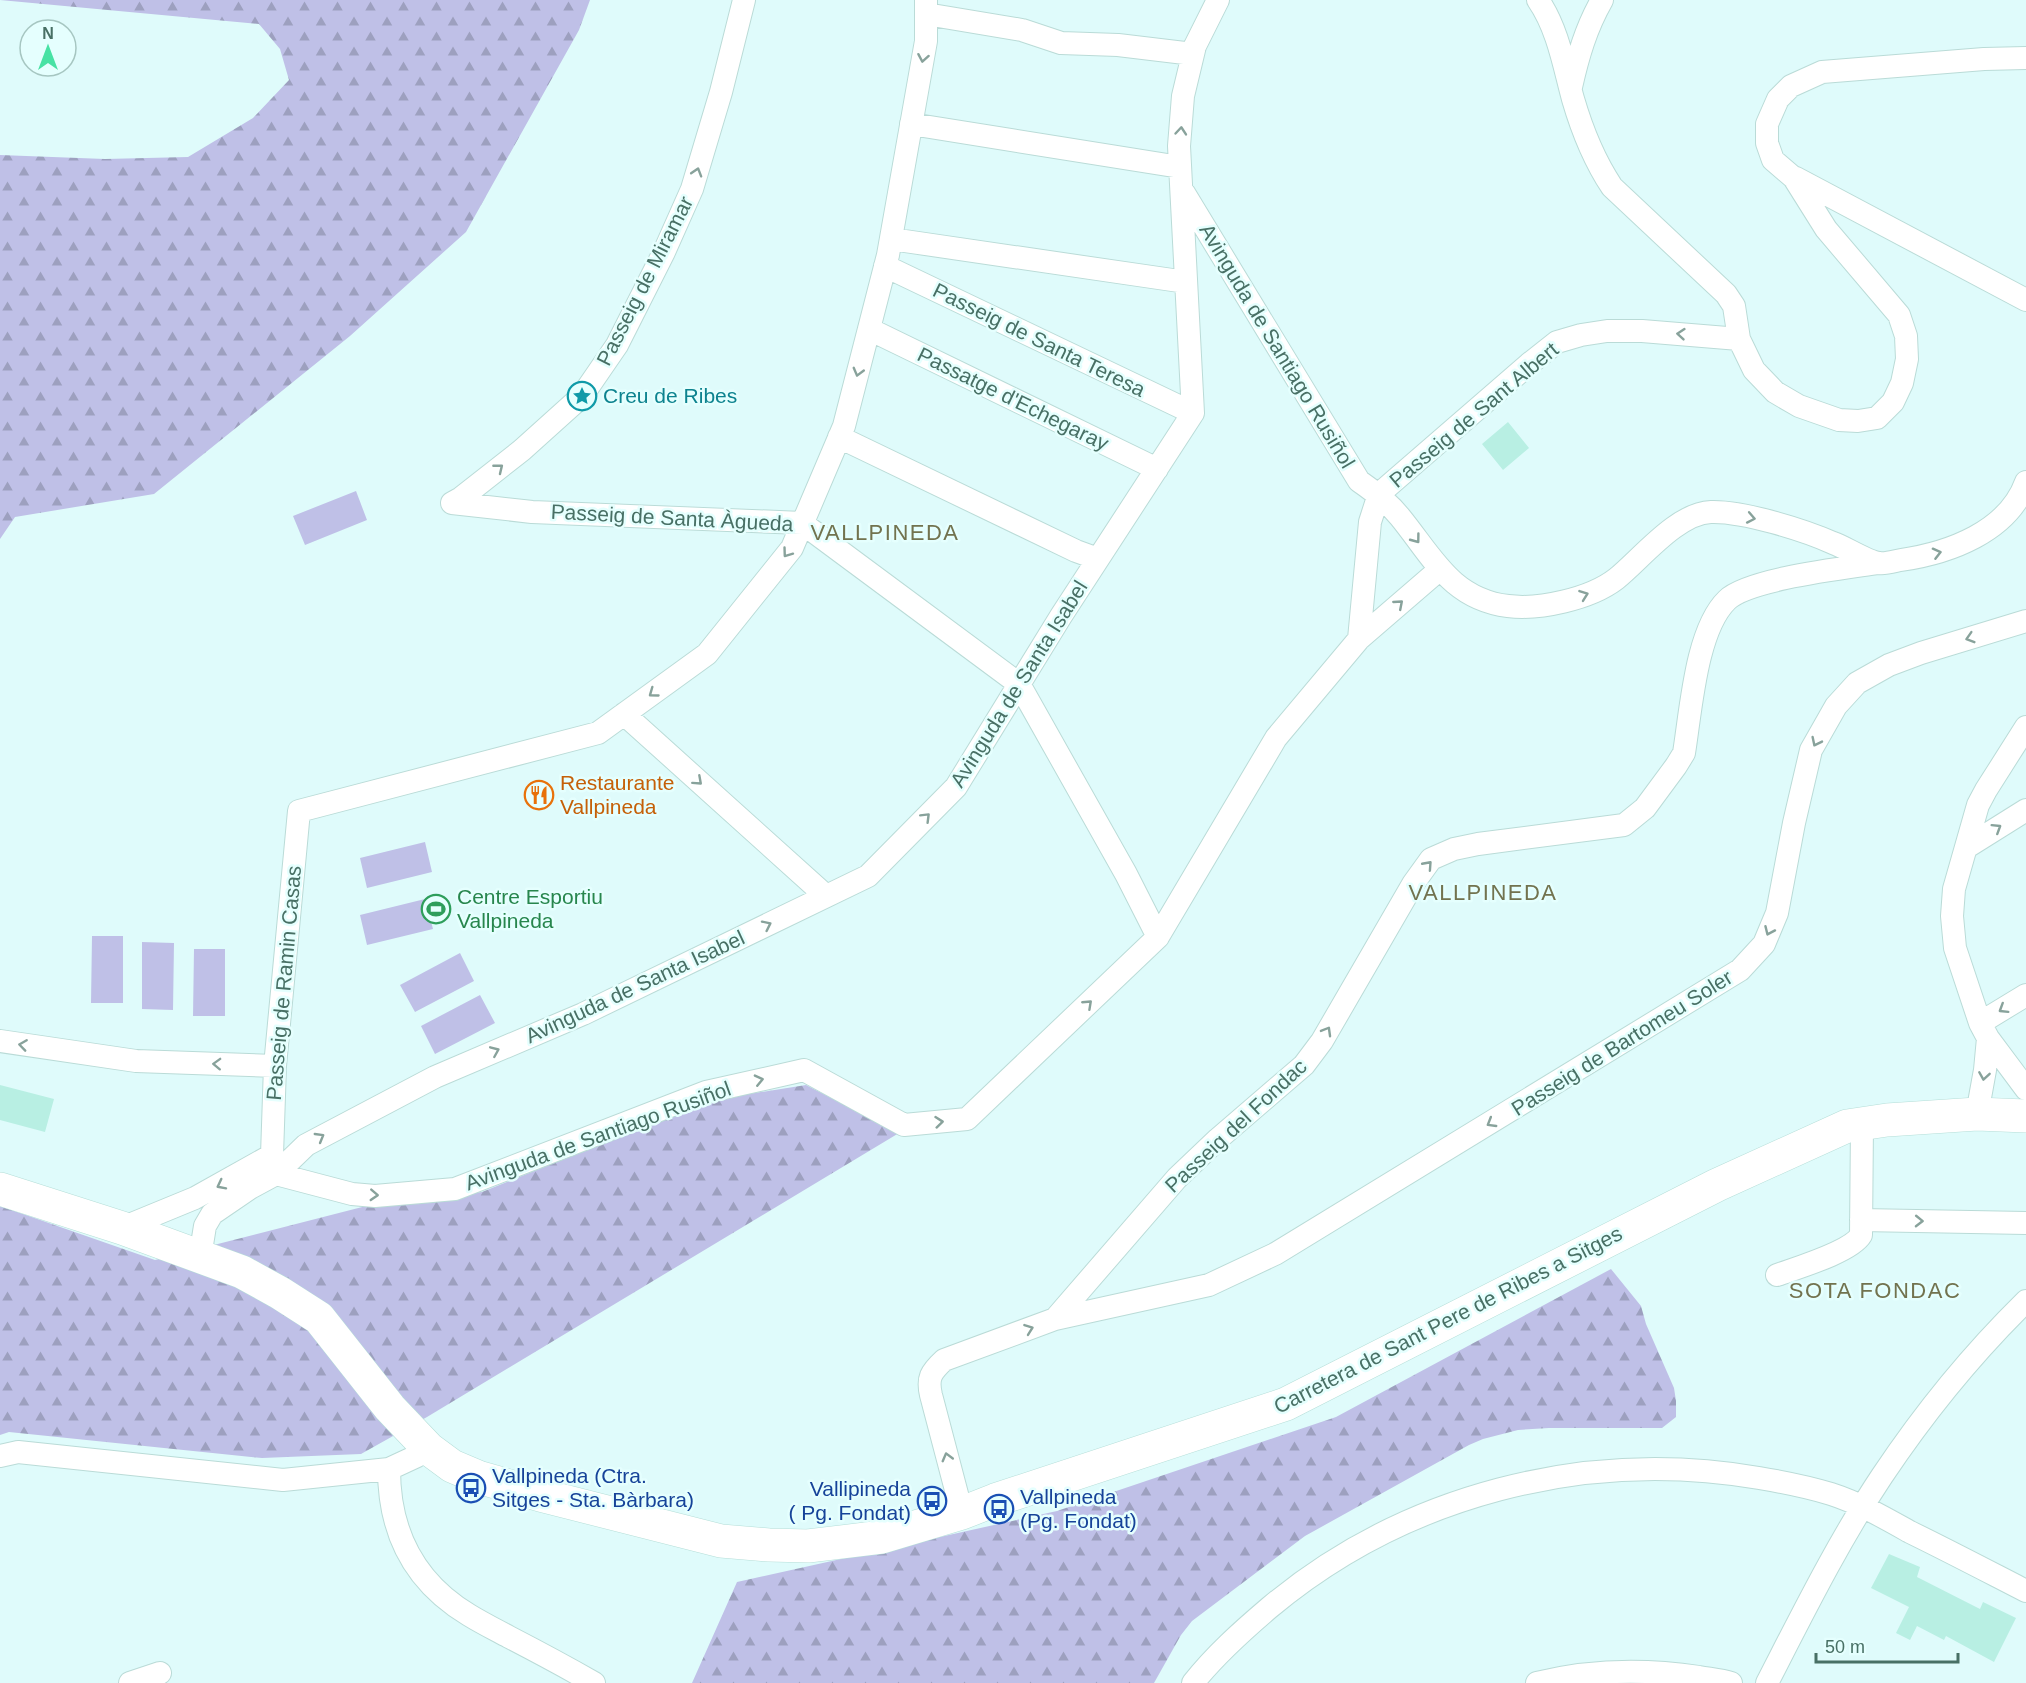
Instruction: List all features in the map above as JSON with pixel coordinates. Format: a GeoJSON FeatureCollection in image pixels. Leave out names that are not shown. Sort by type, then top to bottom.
{"type":"FeatureCollection","features":[{"type":"Feature","properties":{"kind":"street","name":"Passeig de Miramar"},"geometry":{"type":"LineString","coordinates":[[452,503],[522,450],[582,396],[617,345],[664,252],[692,189],[721,92],[744,0]]}},
{"type":"Feature","properties":{"kind":"street"},"geometry":{"type":"LineString","coordinates":[[1538,0],[1559,46],[1570,89],[1600,170],[1612,188],[1726,294],[1734,306],[1739,339],[1754,370],[1775,392],[1799,406],[1839,420],[1858,421],[1877,418],[1893,402],[1902,383],[1907,359],[1906,336],[1899,315],[1826,229],[1794,178]]}},
{"type":"Feature","properties":{"kind":"street"},"geometry":{"type":"LineString","coordinates":[[1570,89],[1583,39],[1602,0]]}},
{"type":"Feature","properties":{"kind":"street"},"geometry":{"type":"LineString","coordinates":[[1193,413],[1179,146],[1183,96],[1193,54],[1219,1]]}},
{"type":"Feature","properties":{"kind":"street"},"geometry":{"type":"LineString","coordinates":[[826,896],[624,714],[707,654],[792,548],[844,426],[885,266],[926,41],[926,7],[1022,30],[1061,43],[1118,45],[1193,54]]}},
{"type":"Feature","properties":{"kind":"street"},"geometry":{"type":"LineString","coordinates":[[2026,58],[1984,59],[1822,72],[1791,86],[1778,99],[1767,124],[1767,143],[1773,160],[1794,178],[2026,300]]}},
{"type":"Feature","properties":{"kind":"street"},"geometry":{"type":"LineString","coordinates":[[911,124],[1181,178]]}},
{"type":"Feature","properties":{"kind":"street","name":"Avinguda de Santiago Rusiñol"},"geometry":{"type":"LineString","coordinates":[[1181,178],[1359,481],[1379,494],[1400,517],[1439,570],[1460,588],[1477,598],[1509,607],[1539,606],[1588,594],[1614,580],[1673,529],[1696,515],[1709,512],[1755,519],[1794,529],[1832,542],[1878,563]]}},
{"type":"Feature","properties":{"kind":"street"},"geometry":{"type":"LineString","coordinates":[[891,239],[1186,282]]}},
{"type":"Feature","properties":{"kind":"street","name":"Passeig de Santa Teresa"},"geometry":{"type":"LineString","coordinates":[[885,266],[1193,413]]}},
{"type":"Feature","properties":{"kind":"street","name":"Passatge d'Echegaray"},"geometry":{"type":"LineString","coordinates":[[869,329],[1157,469]]}},
{"type":"Feature","properties":{"kind":"street","name":"Passeig de Sant Albert"},"geometry":{"type":"LineString","coordinates":[[1379,494],[1557,342],[1581,334],[1607,331],[1642,331],[1739,339]]}},
{"type":"Feature","properties":{"kind":"street","name":"Avinguda de Santa Isabel"},"geometry":{"type":"LineString","coordinates":[[200,1257],[205,1226],[212,1214],[250,1188],[274,1165],[306,1144],[435,1077],[583,1014],[868,876],[956,787],[1098,559],[1193,413]]}},
{"type":"Feature","properties":{"kind":"street"},"geometry":{"type":"LineString","coordinates":[[839,437],[1076,551],[1098,559]]}},
{"type":"Feature","properties":{"kind":"street","name":"Passeig del Fondac"},"geometry":{"type":"LineString","coordinates":[[963,1514],[928,1382],[934,1370],[944,1360],[1055,1319],[1177,1178],[1218,1138],[1304,1065],[1322,1041],[1413,884],[1431,860],[1454,849],[1478,844],[1624,825],[1645,808],[1677,766],[1684,753],[1702,646],[1712,620],[1728,599],[1749,588],[1794,577],[1912,559],[1944,551],[1975,538],[2000,519],[2018,497],[2026,482]]}},
{"type":"Feature","properties":{"kind":"street"},"geometry":{"type":"LineString","coordinates":[[1359,639],[1370,522],[1379,494]]}},
{"type":"Feature","properties":{"kind":"street","name":"Passeig de Santa Àgueda"},"geometry":{"type":"LineString","coordinates":[[452,503],[532,512],[802,523],[1019,684],[1126,874],[1158,937]]}},
{"type":"Feature","properties":{"kind":"street","name":"Avinguda de Santiago Rusiñol"},"geometry":{"type":"LineString","coordinates":[[274,1165],[352,1194],[375,1196],[455,1189],[706,1092],[804,1070],[904,1125],[967,1119],[1158,937],[1276,738],[1359,639],[1439,570]]}},
{"type":"Feature","properties":{"kind":"street","name":"Passeig de Bartomeu Soler"},"geometry":{"type":"LineString","coordinates":[[1055,1319],[1209,1285],[1275,1254],[1740,970],[1764,944],[1777,913],[1811,750],[1836,706],[1857,683],[1889,665],[2026,621]]}},
{"type":"Feature","properties":{"kind":"street","name":"Passeig de Ramin Casas"},"geometry":{"type":"LineString","coordinates":[[274,1165],[275,1066],[299,811],[598,733],[624,714]]}},
{"type":"Feature","properties":{"kind":"street"},"geometry":{"type":"LineString","coordinates":[[2026,727],[1978,805],[1954,889],[1952,916],[1955,948],[1984,1030],[2026,1089]]}},
{"type":"Feature","properties":{"kind":"street"},"geometry":{"type":"LineString","coordinates":[[1967,847],[2026,810]]}},
{"type":"Feature","properties":{"kind":"street"},"geometry":{"type":"LineString","coordinates":[[1984,1030],[2026,995]]}},
{"type":"Feature","properties":{"kind":"street"},"geometry":{"type":"LineString","coordinates":[[1977,1114],[1985,1070],[1984,1030]]}},
{"type":"Feature","properties":{"kind":"street"},"geometry":{"type":"LineString","coordinates":[[0,1041],[135,1061],[275,1066]]}},
{"type":"Feature","properties":{"kind":"street","name":"Carretera de Sant Pere de Ribes a Sitges"},"geometry":{"type":"LineString","coordinates":[[0,1189],[122,1228],[242,1272],[280,1293],[319,1318],[390,1408],[429,1449],[452,1466],[478,1477],[540,1495],[721,1541],[807,1546],[882,1537],[963,1514],[995,1500],[1286,1404],[1717,1185],[1847,1126],[1887,1120],[1977,1114],[2026,1116]]}},
{"type":"Feature","properties":{"kind":"street"},"geometry":{"type":"LineString","coordinates":[[1777,1275],[1841,1250],[1861,1235],[1862,1124]]}},
{"type":"Feature","properties":{"kind":"street"},"geometry":{"type":"LineString","coordinates":[[122,1228],[274,1165]]}},
{"type":"Feature","properties":{"kind":"street"},"geometry":{"type":"LineString","coordinates":[[1861,1220],[2026,1224]]}},
{"type":"Feature","properties":{"kind":"street"},"geometry":{"type":"LineString","coordinates":[[1767,1683],[1807,1605],[1863,1508],[1924,1416],[1997,1330],[2026,1301]]}},
{"type":"Feature","properties":{"kind":"street"},"geometry":{"type":"LineString","coordinates":[[0,1456],[18,1452],[283,1480],[389,1469],[429,1449]]}},
{"type":"Feature","properties":{"kind":"street"},"geometry":{"type":"LineString","coordinates":[[389,1469],[391,1509],[402,1542],[415,1566],[437,1592],[559,1674],[594,1683]]}},
{"type":"Feature","properties":{"kind":"street"},"geometry":{"type":"LineString","coordinates":[[1200,1680],[1252,1623],[1280,1599],[1353,1549],[1426,1513],[1454,1502],[1515,1484],[1606,1470],[1689,1469],[1719,1472],[1831,1494],[2026,1591]]}},
{"type":"Feature","properties":{"kind":"street"},"geometry":{"type":"LineString","coordinates":[[1537,1683],[1562,1677],[1637,1672],[1682,1675],[1731,1683]]}},
{"type":"Feature","properties":{"kind":"street"},"geometry":{"type":"LineString","coordinates":[[130,1683],[160,1673]]}},
{"type":"Feature","properties":{"kind":"green space"},"geometry":{"type":"Polygon","coordinates":[[[0,0],[590,0],[579,30],[466,232],[350,336],[154,494],[15,517],[0,539],[0,155],[105,159],[188,157],[253,118],[289,80],[280,49],[259,24],[0,0]]]}},
{"type":"Feature","properties":{"kind":"green space"},"geometry":{"type":"Polygon","coordinates":[[[356,491],[367,520],[305,545],[293,516],[356,491]]]}},
{"type":"Feature","properties":{"kind":"green space"},"geometry":{"type":"Polygon","coordinates":[[[425,842],[432,872],[367,888],[360,858],[425,842]]]}},
{"type":"Feature","properties":{"kind":"green space"},"geometry":{"type":"Polygon","coordinates":[[[425,899],[433,929],[367,945],[360,915],[425,899]]]}},
{"type":"Feature","properties":{"kind":"green space"},"geometry":{"type":"Polygon","coordinates":[[[92,936],[123,936],[123,1003],[91,1003],[92,936]]]}},
{"type":"Feature","properties":{"kind":"green space"},"geometry":{"type":"Polygon","coordinates":[[[142,942],[174,943],[173,1010],[142,1009],[142,942]]]}},
{"type":"Feature","properties":{"kind":"green space"},"geometry":{"type":"Polygon","coordinates":[[[194,949],[225,949],[225,1016],[193,1016],[194,949]]]}},
{"type":"Feature","properties":{"kind":"green space"},"geometry":{"type":"Polygon","coordinates":[[[460,953],[474,981],[415,1012],[400,985],[460,953]]]}},
{"type":"Feature","properties":{"kind":"green space"},"geometry":{"type":"Polygon","coordinates":[[[480,995],[495,1023],[435,1054],[421,1026],[480,995]]]}},
{"type":"Feature","properties":{"kind":"green space"},"geometry":{"type":"Polygon","coordinates":[[[806,1085],[899,1133],[427,1417],[361,1454],[262,1458],[9,1432],[0,1435],[0,1206],[155,1260],[370,1205],[482,1192],[710,1100],[806,1085]]]}},
{"type":"Feature","properties":{"kind":"green space"},"geometry":{"type":"Polygon","coordinates":[[[1611,1269],[1641,1306],[1646,1324],[1674,1388],[1676,1417],[1662,1428],[1518,1430],[1469,1445],[1305,1536],[1192,1621],[1181,1635],[1154,1683],[692,1683],[737,1582],[1057,1511],[1336,1417],[1611,1269]]]}},
{"type":"Feature","properties":{"kind":"building"},"geometry":{"type":"Polygon","coordinates":[[[1508,422],[1529,448],[1503,470],[1482,444],[1508,422]]]}},
{"type":"Feature","properties":{"kind":"building"},"geometry":{"type":"Polygon","coordinates":[[[0,1085],[54,1099],[45,1132],[0,1120],[0,1085]]]}},
{"type":"Feature","properties":{"kind":"building"},"geometry":{"type":"Polygon","coordinates":[[[1889,1554],[1920,1567],[1917,1577],[1980,1609],[1983,1602],[2016,1618],[1994,1662],[1946,1636],[1944,1640],[1917,1626],[1910,1640],[1896,1633],[1909,1607],[1871,1588],[1889,1554]]]}},
{"type":"Feature","properties":{"kind":"place","name":"Creu de Ribes"},"geometry":{"type":"Point","coordinates":[582,396]}},
{"type":"Feature","properties":{"kind":"place","name":"Restaurante Vallpineda"},"geometry":{"type":"Point","coordinates":[539,795]}},
{"type":"Feature","properties":{"kind":"place","name":"Centre Esportiu Vallpineda"},"geometry":{"type":"Point","coordinates":[436,909]}},
{"type":"Feature","properties":{"kind":"place","name":"Vallpineda (Ctra. Sitges - Sta. Bàrbara)"},"geometry":{"type":"Point","coordinates":[471,1488]}},
{"type":"Feature","properties":{"kind":"place","name":"Vallipineda ( Pg. Fondat)"},"geometry":{"type":"Point","coordinates":[932,1501]}},
{"type":"Feature","properties":{"kind":"place","name":"Vallpineda (Pg. Fondat)"},"geometry":{"type":"Point","coordinates":[999,1509]}},
{"type":"Feature","properties":{"kind":"district","name":"VALLPINEDA"},"geometry":{"type":"Point","coordinates":[885,532]}},
{"type":"Feature","properties":{"kind":"district","name":"VALLPINEDA"},"geometry":{"type":"Point","coordinates":[1483,892]}},
{"type":"Feature","properties":{"kind":"district","name":"SOTA FONDAC"},"geometry":{"type":"Point","coordinates":[1875,1290]}}]}
